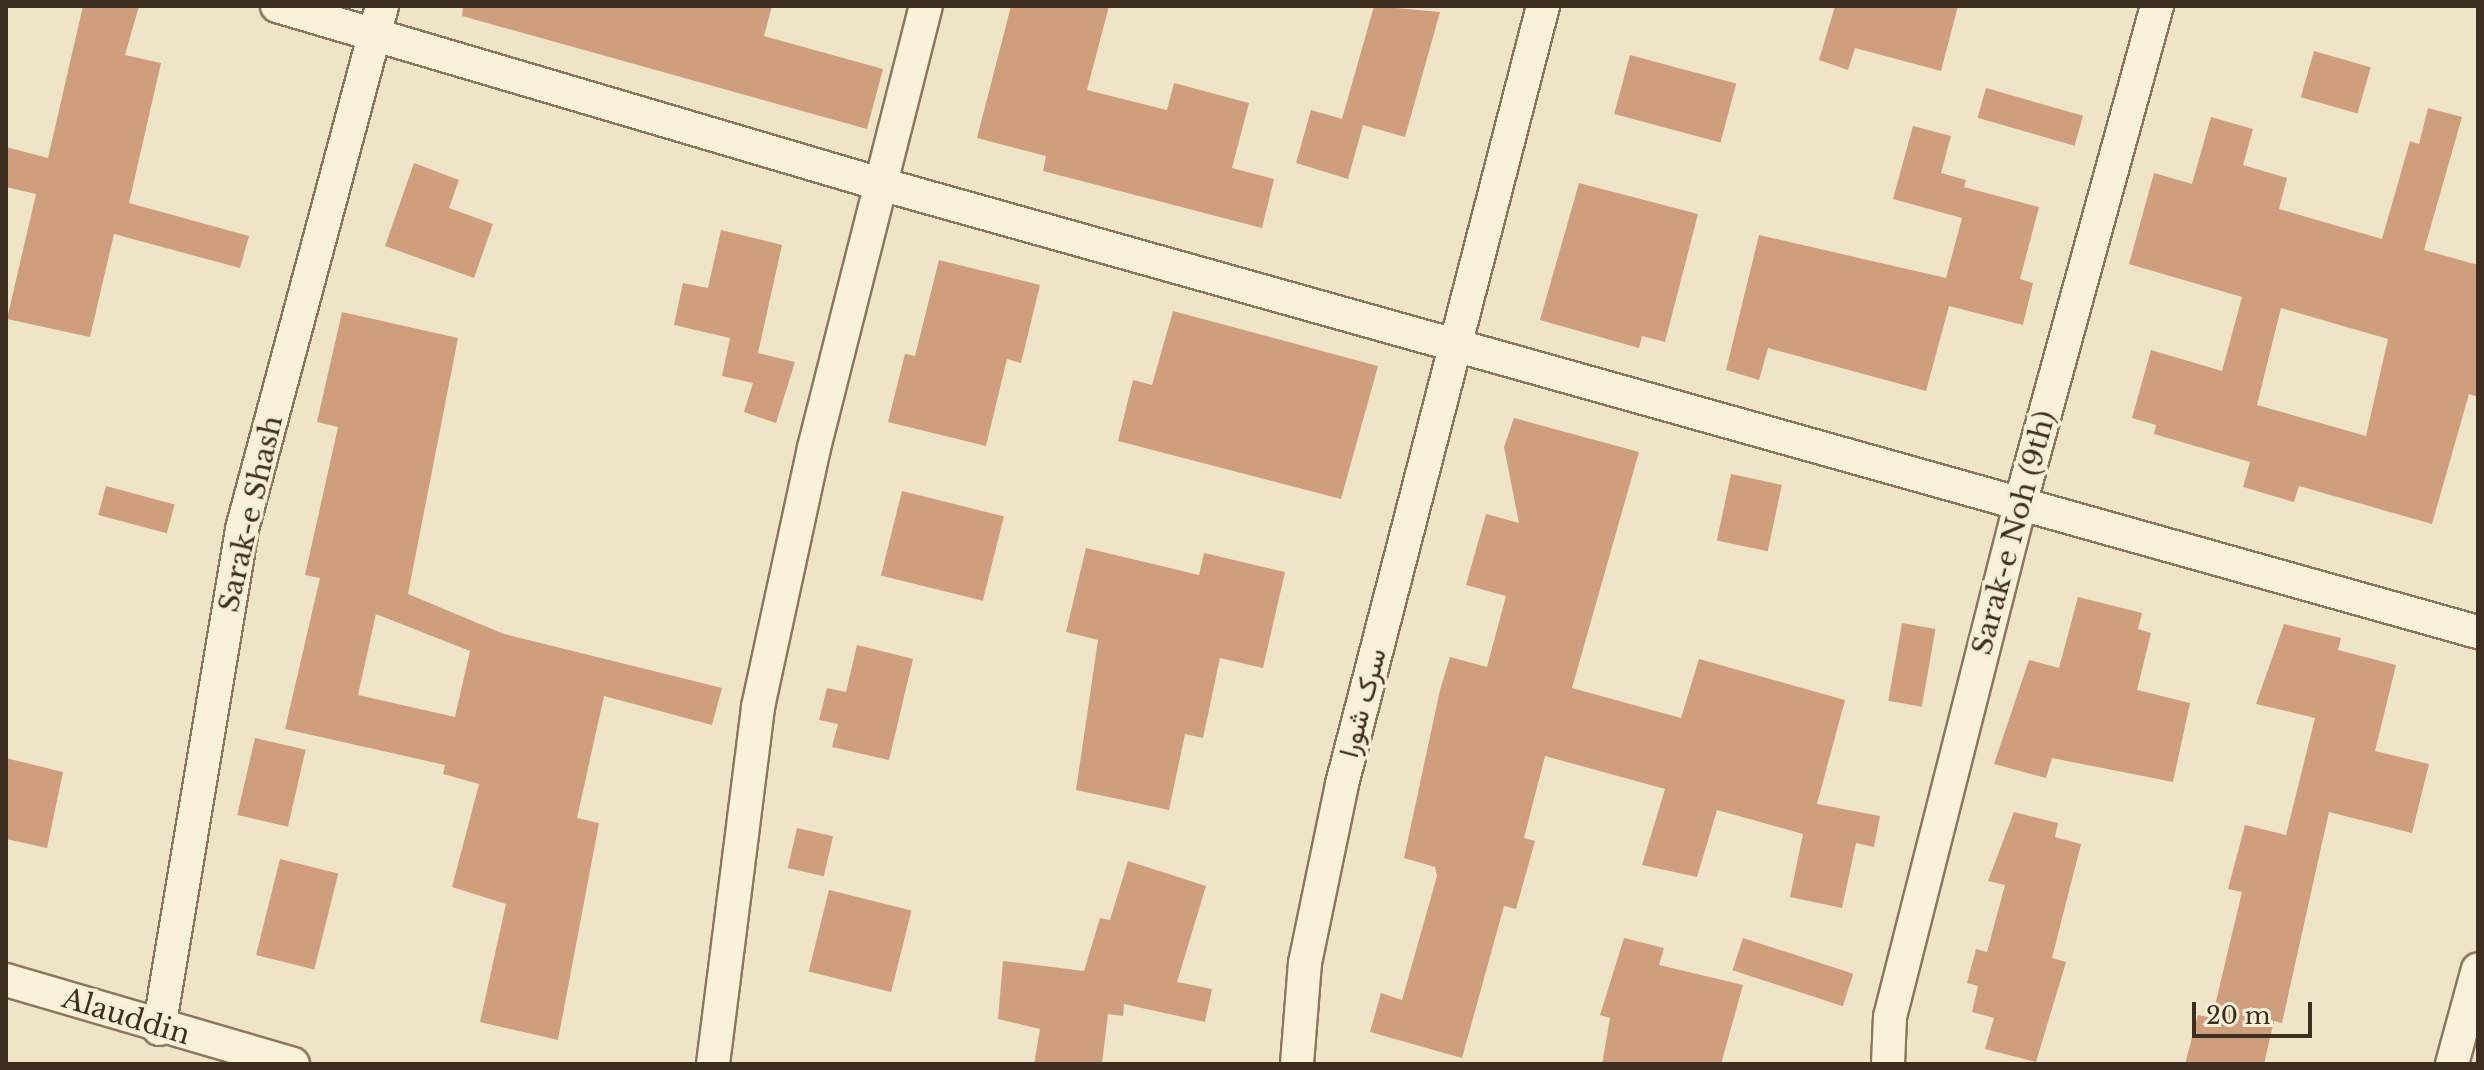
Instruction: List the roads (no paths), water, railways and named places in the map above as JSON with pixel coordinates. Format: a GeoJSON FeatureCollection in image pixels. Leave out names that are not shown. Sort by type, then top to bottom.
{"type":"FeatureCollection","features":[{"type":"Feature","properties":{"kind":"street"},"geometry":{"type":"LineString","coordinates":[[277,6],[378,19],[877,183],[1456,347],[2021,501],[2478,632]]}},
{"type":"Feature","properties":{"kind":"street"},"geometry":{"type":"LineString","coordinates":[[713,1064],[758,707],[877,183],[926,6]]}},
{"type":"Feature","properties":{"kind":"street","name":"سرک شورا"},"geometry":{"type":"LineString","coordinates":[[1297,1064],[1305,963],[1342,784],[1543,6]]}},
{"type":"Feature","properties":{"kind":"street","name":"Sarak-e Noh (9th)"},"geometry":{"type":"LineString","coordinates":[[1888,1064],[1890,1017],[2021,501],[2157,6]]}},
{"type":"Feature","properties":{"kind":"street","name":"Sarak-e Shash"},"geometry":{"type":"LineString","coordinates":[[159,1029],[242,529],[378,19]]}},
{"type":"Feature","properties":{"kind":"street"},"geometry":{"type":"LineString","coordinates":[[2452,1064],[2478,969]]}},
{"type":"Feature","properties":{"kind":"street","name":"Alauddin"},"geometry":{"type":"LineString","coordinates":[[6,980],[159,1029],[293,1064]]}}]}
